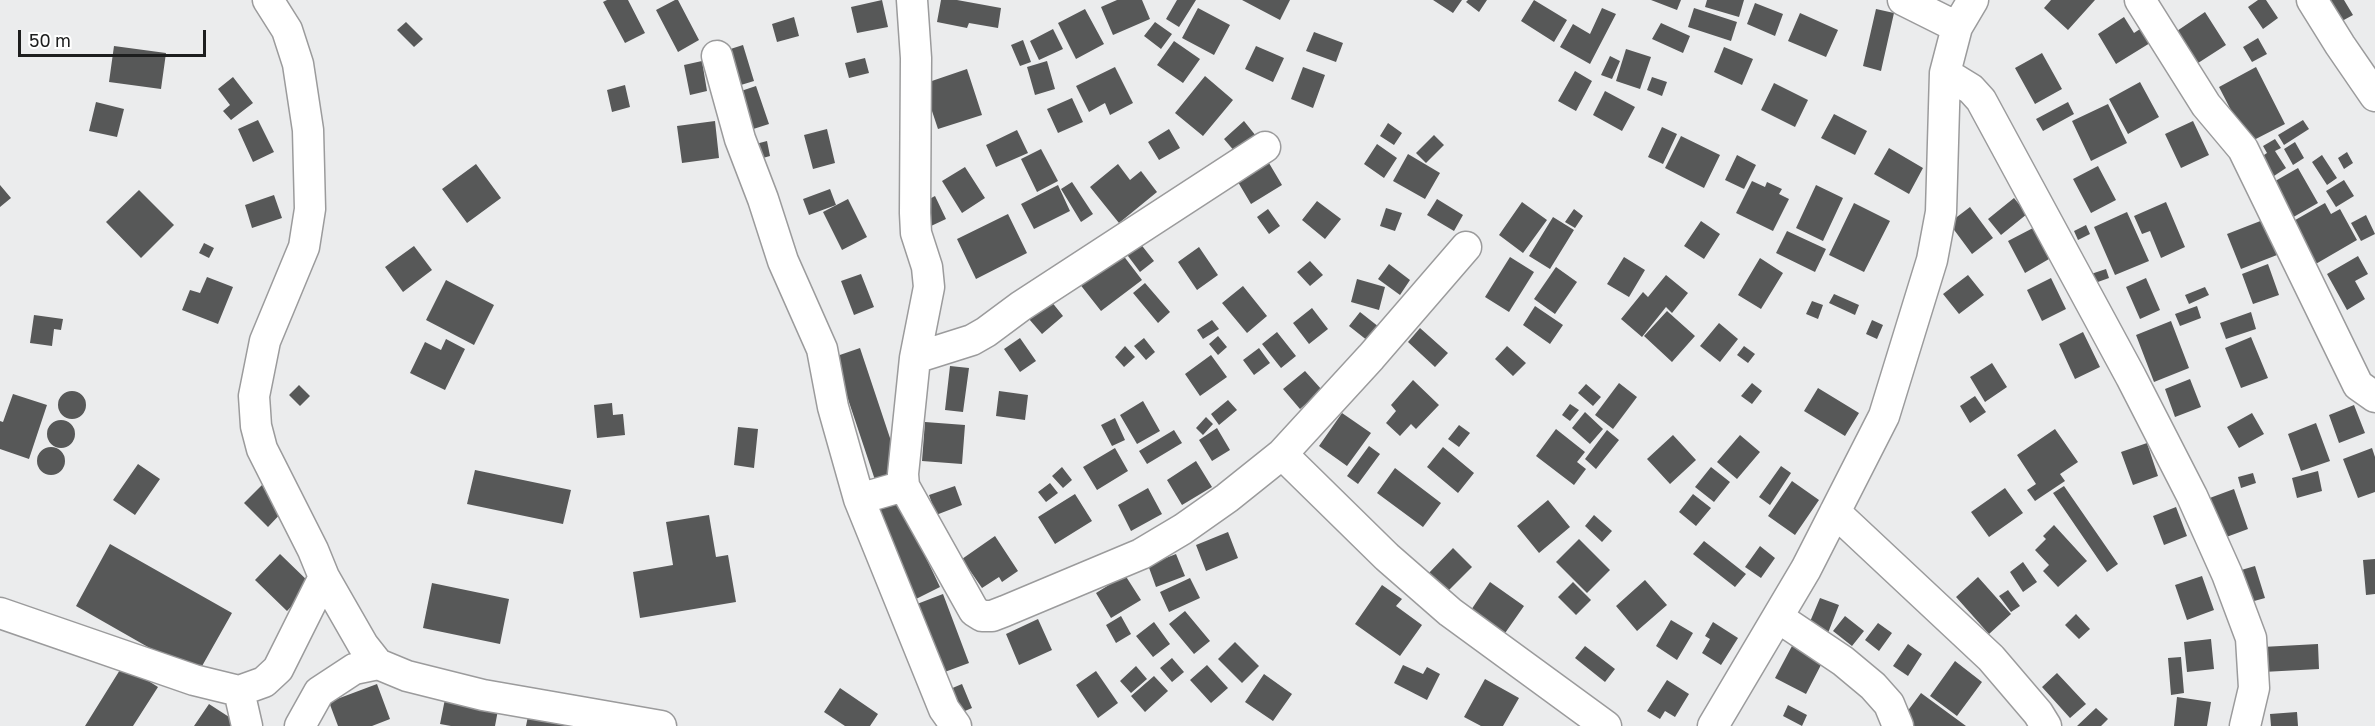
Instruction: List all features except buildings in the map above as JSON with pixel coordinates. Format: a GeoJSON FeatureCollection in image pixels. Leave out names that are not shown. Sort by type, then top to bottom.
{"type":"FeatureCollection","features":[{"type":"Feature","properties":{"kind":"street"},"geometry":{"type":"LineString","coordinates":[[268,0],[287,30],[298,64],[308,130],[310,208],[304,247],[265,341],[254,396],[256,426],[262,449],[277,483],[313,550],[324,577],[363,645],[378,664],[407,676],[483,695],[661,726]]}},
{"type":"Feature","properties":{"kind":"street"},"geometry":{"type":"LineString","coordinates":[[912,0],[916,58],[915,223],[927,267],[929,287],[915,358],[903,474],[904,486],[974,611],[982,616],[992,616],[1141,554],[1183,529],[1227,498],[1282,454],[1371,357],[1466,247]]}},
{"type":"Feature","properties":{"kind":"street"},"geometry":{"type":"LineString","coordinates":[[1903,0],[1957,27]]}},
{"type":"Feature","properties":{"kind":"street"},"geometry":{"type":"LineString","coordinates":[[1713,726],[1779,618],[1884,416],[1932,260],[1941,212],[1945,73],[1957,27],[1973,0]]}},
{"type":"Feature","properties":{"kind":"street"},"geometry":{"type":"LineString","coordinates":[[2140,0],[2206,105],[2243,149],[2358,385],[2375,397]]}},
{"type":"Feature","properties":{"kind":"street"},"geometry":{"type":"LineString","coordinates":[[2312,0],[2375,96]]}},
{"type":"Feature","properties":{"kind":"street"},"geometry":{"type":"LineString","coordinates":[[717,56],[740,139],[783,261],[822,349],[833,407],[859,499],[944,709],[956,726]]}},
{"type":"Feature","properties":{"kind":"street"},"geometry":{"type":"LineString","coordinates":[[1945,73],[1971,89],[1981,100],[2132,377],[2192,496],[2227,574],[2251,638],[2254,688],[2245,726]]}},
{"type":"Feature","properties":{"kind":"street"},"geometry":{"type":"LineString","coordinates":[[915,358],[972,340],[986,332],[1021,306],[1265,147]]}},
{"type":"Feature","properties":{"kind":"street"},"geometry":{"type":"LineString","coordinates":[[1282,454],[1387,557],[1450,612],[1606,726]]}},
{"type":"Feature","properties":{"kind":"street"},"geometry":{"type":"LineString","coordinates":[[859,499],[904,486]]}},
{"type":"Feature","properties":{"kind":"street"},"geometry":{"type":"LineString","coordinates":[[1835,512],[1991,658],[2038,712],[2046,726]]}},
{"type":"Feature","properties":{"kind":"street"},"geometry":{"type":"LineString","coordinates":[[0,613],[194,680],[238,691],[264,682],[278,669],[324,577]]}},
{"type":"Feature","properties":{"kind":"street"},"geometry":{"type":"LineString","coordinates":[[1779,618],[1843,661],[1883,694],[1898,726]]}},
{"type":"Feature","properties":{"kind":"street"},"geometry":{"type":"LineString","coordinates":[[300,726],[319,692],[338,677],[354,669],[378,664]]}},
{"type":"Feature","properties":{"kind":"street"},"geometry":{"type":"LineString","coordinates":[[238,691],[247,726]]}}]}
